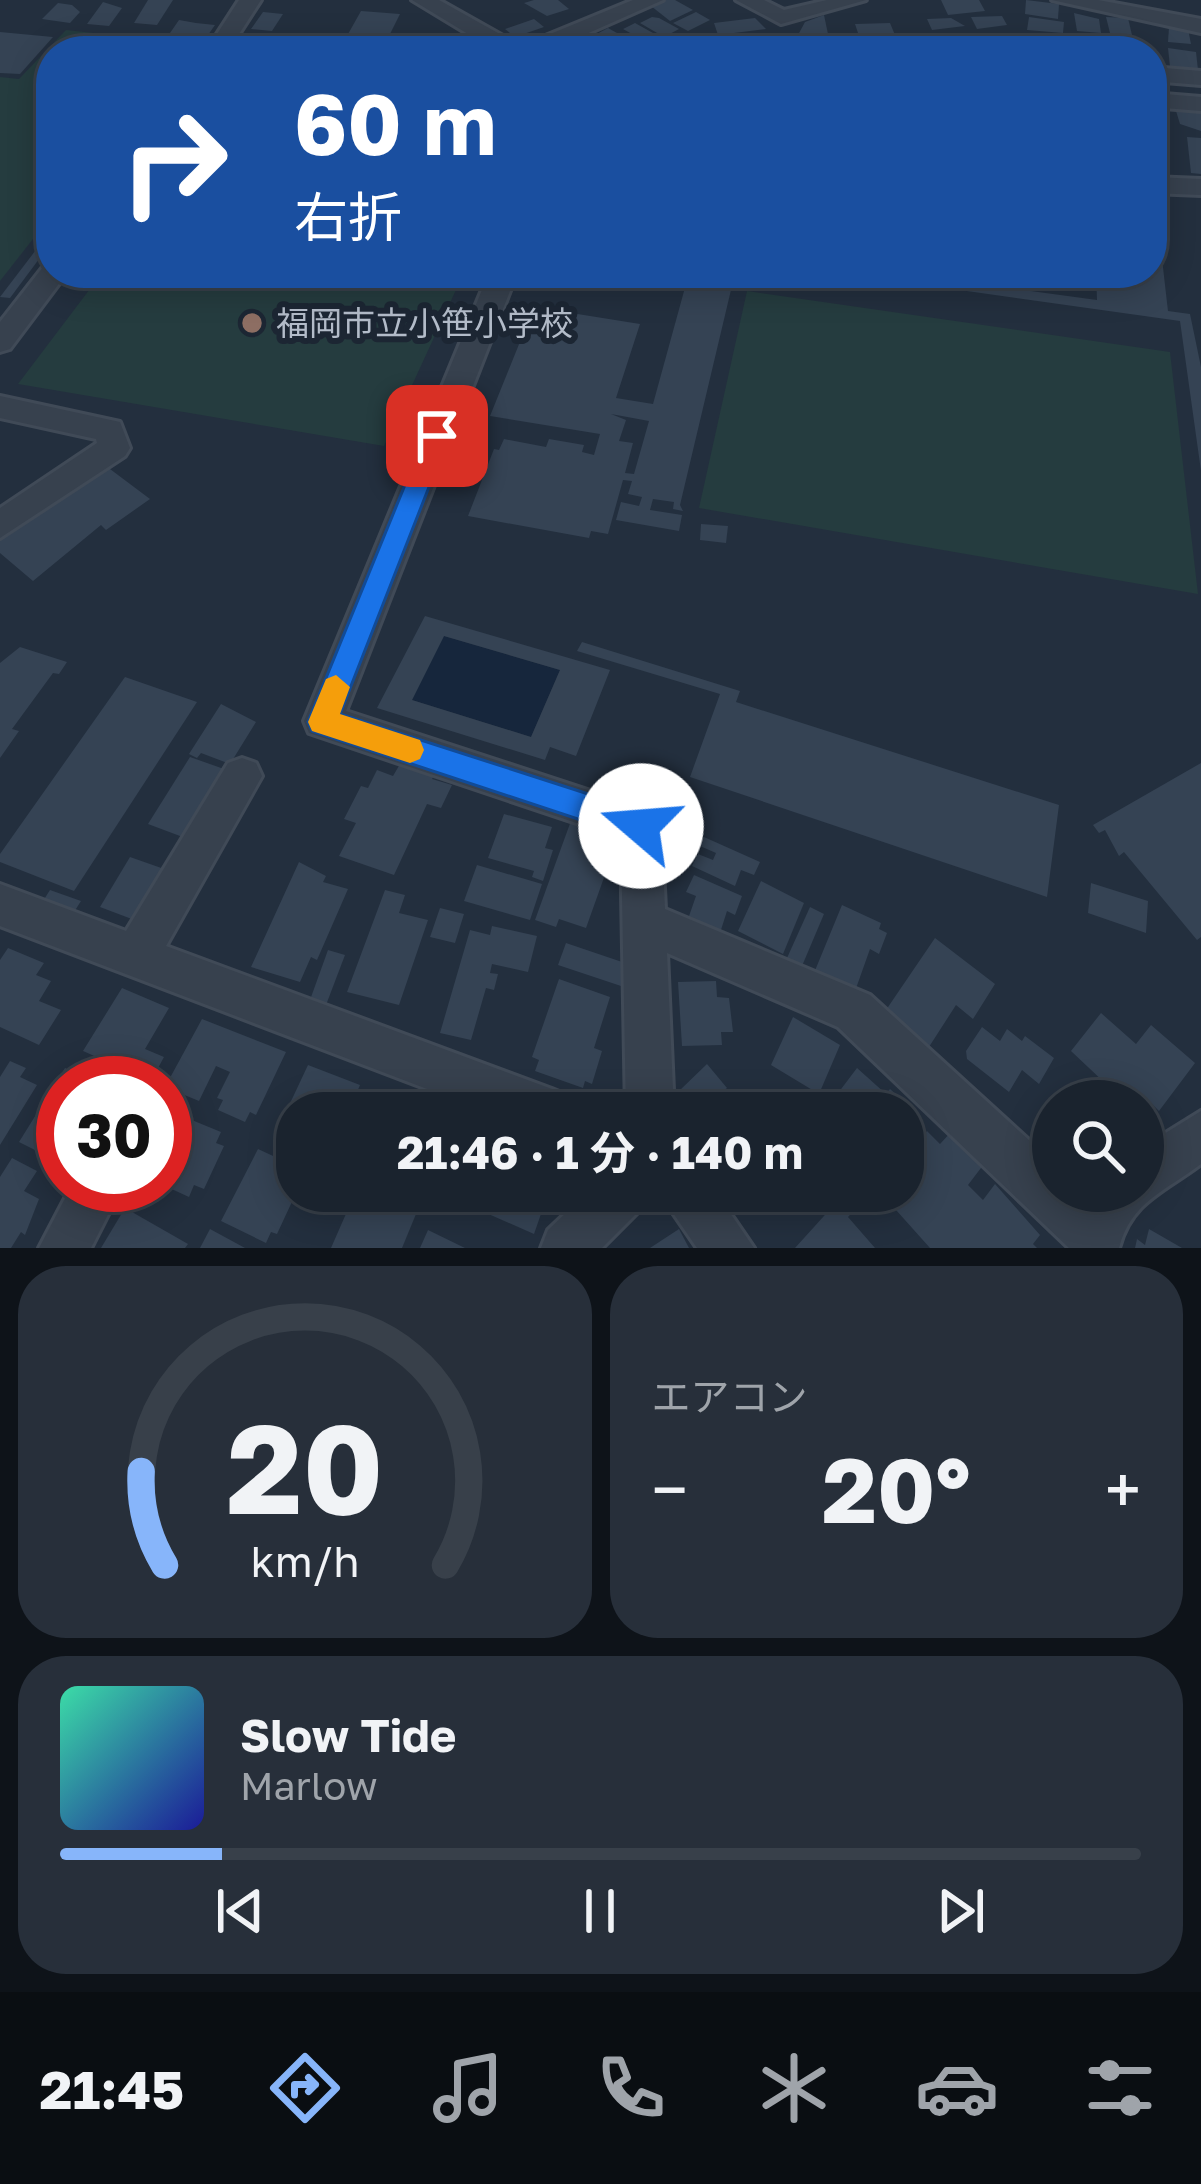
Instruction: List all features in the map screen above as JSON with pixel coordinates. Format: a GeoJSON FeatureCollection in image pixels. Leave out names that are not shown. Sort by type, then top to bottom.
{"type":"FeatureCollection","features":[{"type":"Feature","properties":{"kind":"street"},"geometry":{"type":"LineString","coordinates":[[227,36],[250,0]]}},
{"type":"Feature","properties":{"kind":"street"},"geometry":{"type":"LineString","coordinates":[[423,0],[487,36]]}},
{"type":"Feature","properties":{"kind":"street"},"geometry":{"type":"LineString","coordinates":[[571,36],[652,0]]}},
{"type":"Feature","properties":{"kind":"street"},"geometry":{"type":"LineString","coordinates":[[747,0],[782,26],[855,0]]}},
{"type":"Feature","properties":{"kind":"street"},"geometry":{"type":"LineString","coordinates":[[1063,0],[1201,26]]}},
{"type":"Feature","properties":{"kind":"street"},"geometry":{"type":"LineString","coordinates":[[1167,75],[1201,78]]}},
{"type":"Feature","properties":{"kind":"street"},"geometry":{"type":"LineString","coordinates":[[1167,101],[1201,104]]}},
{"type":"Feature","properties":{"kind":"street"},"geometry":{"type":"LineString","coordinates":[[1167,185],[1201,187]]}},
{"type":"Feature","properties":{"kind":"street"},"geometry":{"type":"LineString","coordinates":[[0,342],[41,288]]}},
{"type":"Feature","properties":{"kind":"street"},"geometry":{"type":"LineString","coordinates":[[496,288],[322,722],[641,826],[649,1092]]}},
{"type":"Feature","properties":{"kind":"street"},"geometry":{"type":"LineString","coordinates":[[0,407],[109,430],[114,448],[0,525]]}},
{"type":"Feature","properties":{"kind":"street"},"geometry":{"type":"LineString","coordinates":[[135,958],[242,776]]}},
{"type":"Feature","properties":{"kind":"street"},"geometry":{"type":"LineString","coordinates":[[0,905],[496,1092]]}},
{"type":"Feature","properties":{"kind":"street"},"geometry":{"type":"LineString","coordinates":[[644,922],[854,1011],[1095,1242],[1104,1212]]}},
{"type":"Feature","properties":{"kind":"street"},"geometry":{"type":"LineString","coordinates":[[1164,1162],[1201,1135]]}},
{"type":"Feature","properties":{"kind":"street"},"geometry":{"type":"LineString","coordinates":[[64,1248],[84,1212]]}},
{"type":"Feature","properties":{"kind":"street"},"geometry":{"type":"LineString","coordinates":[[566,1248],[603,1212]]}},
{"type":"Feature","properties":{"kind":"street"},"geometry":{"type":"LineString","coordinates":[[700,1212],[728,1248]]}},
{"type":"Feature","properties":{"kind":"green space"},"geometry":{"type":"Polygon","coordinates":[[[66,30],[122,36],[60,36],[66,30]]]}},
{"type":"Feature","properties":{"kind":"green space"},"geometry":{"type":"Polygon","coordinates":[[[36,61],[36,235],[0,281],[0,77],[19,79],[36,61]]]}},
{"type":"Feature","properties":{"kind":"green space","name":"福岡市立小笹小学校"},"geometry":{"type":"Polygon","coordinates":[[[91,288],[457,288],[384,446],[18,384],[91,288]]]}},
{"type":"Feature","properties":{"kind":"green space"},"geometry":{"type":"Polygon","coordinates":[[[747,291],[1170,352],[1198,594],[699,508],[747,291]]]}},
{"type":"Feature","properties":{"kind":"water"},"geometry":{"type":"Polygon","coordinates":[[[444,636],[560,670],[531,737],[412,700],[444,636]]]}},
{"type":"Feature","properties":{"kind":"building"},"geometry":{"type":"Polygon","coordinates":[[[148,0],[173,0],[157,25],[134,23],[148,0]]]}},
{"type":"Feature","properties":{"kind":"building"},"geometry":{"type":"Polygon","coordinates":[[[558,0],[569,9],[547,16],[524,3],[558,0]]]}},
{"type":"Feature","properties":{"kind":"building"},"geometry":{"type":"Polygon","coordinates":[[[675,0],[693,10],[670,21],[651,6],[675,0]]]}},
{"type":"Feature","properties":{"kind":"building"},"geometry":{"type":"Polygon","coordinates":[[[941,0],[979,0],[985,11],[948,15],[941,0]]]}},
{"type":"Feature","properties":{"kind":"building"},"geometry":{"type":"Polygon","coordinates":[[[1026,0],[1059,4],[1058,19],[1025,14],[1026,0]]]}},
{"type":"Feature","properties":{"kind":"building"},"geometry":{"type":"Polygon","coordinates":[[[103,2],[122,8],[109,26],[87,24],[103,2]]]}},
{"type":"Feature","properties":{"kind":"building"},"geometry":{"type":"Polygon","coordinates":[[[58,3],[80,12],[70,23],[42,19],[58,3]]]}},
{"type":"Feature","properties":{"kind":"building"},"geometry":{"type":"Polygon","coordinates":[[[361,11],[400,14],[389,36],[347,36],[361,11]]]}},
{"type":"Feature","properties":{"kind":"building"},"geometry":{"type":"Polygon","coordinates":[[[263,12],[283,14],[272,31],[251,29],[263,12]]]}},
{"type":"Feature","properties":{"kind":"building"},"geometry":{"type":"Polygon","coordinates":[[[696,12],[710,20],[688,31],[673,23],[696,12]]]}},
{"type":"Feature","properties":{"kind":"building"},"geometry":{"type":"Polygon","coordinates":[[[1074,13],[1099,19],[1101,33],[1077,31],[1074,13]]]}},
{"type":"Feature","properties":{"kind":"building"},"geometry":{"type":"Polygon","coordinates":[[[824,15],[828,34],[798,35],[805,22],[824,15]]]}},
{"type":"Feature","properties":{"kind":"building"},"geometry":{"type":"Polygon","coordinates":[[[1002,16],[1007,25],[977,29],[971,17],[1002,16]]]}},
{"type":"Feature","properties":{"kind":"building"},"geometry":{"type":"Polygon","coordinates":[[[1029,17],[1064,22],[1063,33],[1027,30],[1029,17]]]}},
{"type":"Feature","properties":{"kind":"building"},"geometry":{"type":"Polygon","coordinates":[[[1106,17],[1128,18],[1132,35],[1110,33],[1106,17]]]}},
{"type":"Feature","properties":{"kind":"building"},"geometry":{"type":"Polygon","coordinates":[[[659,18],[679,29],[662,36],[640,23],[659,18]]]}},
{"type":"Feature","properties":{"kind":"building"},"geometry":{"type":"Polygon","coordinates":[[[755,18],[766,29],[718,35],[714,23],[755,18]]]}},
{"type":"Feature","properties":{"kind":"building"},"geometry":{"type":"Polygon","coordinates":[[[951,18],[965,26],[932,30],[927,19],[951,18]]]}},
{"type":"Feature","properties":{"kind":"building"},"geometry":{"type":"Polygon","coordinates":[[[534,19],[544,27],[518,36],[505,29],[534,19]]]}},
{"type":"Feature","properties":{"kind":"building"},"geometry":{"type":"Polygon","coordinates":[[[179,20],[215,25],[208,35],[170,33],[179,20]]]}},
{"type":"Feature","properties":{"kind":"building"},"geometry":{"type":"Polygon","coordinates":[[[635,23],[659,36],[636,36],[623,29],[635,23]]]}},
{"type":"Feature","properties":{"kind":"building"},"geometry":{"type":"Polygon","coordinates":[[[890,23],[895,35],[859,36],[855,24],[890,23]]]}},
{"type":"Feature","properties":{"kind":"building"},"geometry":{"type":"Polygon","coordinates":[[[1169,27],[1188,29],[1191,44],[1168,42],[1169,27]]]}},
{"type":"Feature","properties":{"kind":"building"},"geometry":{"type":"Polygon","coordinates":[[[608,28],[622,36],[593,36],[608,28]]]}},
{"type":"Feature","properties":{"kind":"building"},"geometry":{"type":"Polygon","coordinates":[[[0,32],[42,36],[36,36],[36,56],[20,74],[0,73],[0,32]]]}},
{"type":"Feature","properties":{"kind":"building"},"geometry":{"type":"Polygon","coordinates":[[[1168,48],[1196,52],[1198,70],[1170,67],[1168,48]]]}},
{"type":"Feature","properties":{"kind":"building"},"geometry":{"type":"Polygon","coordinates":[[[1176,111],[1201,112],[1201,131],[1180,124],[1176,111]]]}},
{"type":"Feature","properties":{"kind":"building"},"geometry":{"type":"Polygon","coordinates":[[[1187,137],[1201,138],[1201,174],[1191,173],[1187,137]]]}},
{"type":"Feature","properties":{"kind":"building"},"geometry":{"type":"Polygon","coordinates":[[[36,250],[36,263],[10,298],[0,297],[36,250]]]}},
{"type":"Feature","properties":{"kind":"building"},"geometry":{"type":"Polygon","coordinates":[[[685,288],[731,288],[680,505],[683,511],[673,509],[674,502],[653,499],[650,510],[682,515],[679,531],[616,520],[621,502],[639,506],[642,497],[628,494],[632,481],[623,480],[608,534],[591,531],[589,538],[468,516],[494,449],[499,450],[504,439],[546,447],[549,439],[584,445],[582,452],[594,455],[600,434],[490,416],[534,307],[640,324],[616,398],[653,404],[685,288]],[[611,414],[626,420],[619,441],[633,443],[625,473],[634,474],[649,421],[611,414]]]}},
{"type":"Feature","properties":{"kind":"building"},"geometry":{"type":"Polygon","coordinates":[[[946,288],[1009,288],[1097,300],[1097,288],[1165,288],[1168,311],[1190,314],[1201,367],[1201,471],[1180,321],[946,288]]]}},
{"type":"Feature","properties":{"kind":"building"},"geometry":{"type":"Polygon","coordinates":[[[106,466],[150,499],[106,530],[101,525],[33,581],[0,553],[0,537],[106,466]]]}},
{"type":"Feature","properties":{"kind":"building"},"geometry":{"type":"Polygon","coordinates":[[[701,524],[728,526],[726,543],[700,540],[701,524]]]}},
{"type":"Feature","properties":{"kind":"building"},"geometry":{"type":"Polygon","coordinates":[[[425,616],[610,670],[576,756],[550,747],[545,760],[377,708],[425,616]],[[444,636],[412,700],[531,737],[560,670],[444,636]]]}},
{"type":"Feature","properties":{"kind":"building"},"geometry":{"type":"Polygon","coordinates":[[[582,642],[740,691],[736,702],[1059,805],[1047,897],[690,777],[720,694],[577,651],[582,642]]]}},
{"type":"Feature","properties":{"kind":"building"},"geometry":{"type":"Polygon","coordinates":[[[20,647],[67,662],[59,674],[53,673],[12,729],[19,731],[0,758],[0,663],[20,647]]]}},
{"type":"Feature","properties":{"kind":"building"},"geometry":{"type":"Polygon","coordinates":[[[125,677],[197,702],[74,891],[0,862],[0,854],[125,677]]]}},
{"type":"Feature","properties":{"kind":"building"},"geometry":{"type":"Polygon","coordinates":[[[221,704],[256,722],[230,764],[201,753],[197,758],[189,754],[221,704]]]}},
{"type":"Feature","properties":{"kind":"building"},"geometry":{"type":"Polygon","coordinates":[[[190,757],[224,769],[188,839],[148,824],[190,757]]]}},
{"type":"Feature","properties":{"kind":"building"},"geometry":{"type":"Polygon","coordinates":[[[403,759],[437,769],[432,779],[452,785],[441,808],[427,804],[394,875],[339,856],[356,823],[344,819],[361,786],[368,788],[377,770],[393,776],[403,759]]]}},
{"type":"Feature","properties":{"kind":"building"},"geometry":{"type":"Polygon","coordinates":[[[1201,763],[1201,937],[1197,940],[1124,852],[1119,856],[1105,830],[1099,833],[1093,825],[1201,763]]]}},
{"type":"Feature","properties":{"kind":"building"},"geometry":{"type":"Polygon","coordinates":[[[504,814],[552,827],[545,848],[553,850],[543,881],[532,877],[534,871],[488,858],[504,814]]]}},
{"type":"Feature","properties":{"kind":"building"},"geometry":{"type":"Polygon","coordinates":[[[572,818],[613,835],[597,869],[606,872],[586,928],[559,919],[556,927],[535,920],[572,818]]]}},
{"type":"Feature","properties":{"kind":"building"},"geometry":{"type":"Polygon","coordinates":[[[704,837],[760,862],[754,875],[741,870],[735,886],[692,866],[698,854],[713,860],[716,853],[700,846],[704,837]]]}},
{"type":"Feature","properties":{"kind":"building"},"geometry":{"type":"Polygon","coordinates":[[[130,857],[167,870],[137,921],[100,907],[130,857]]]}},
{"type":"Feature","properties":{"kind":"building"},"geometry":{"type":"Polygon","coordinates":[[[299,862],[326,876],[323,882],[348,889],[317,960],[311,957],[300,982],[251,967],[299,862]]]}},
{"type":"Feature","properties":{"kind":"building"},"geometry":{"type":"Polygon","coordinates":[[[477,865],[542,884],[530,920],[464,901],[477,865]]]}},
{"type":"Feature","properties":{"kind":"building"},"geometry":{"type":"Polygon","coordinates":[[[694,875],[742,896],[735,915],[727,911],[720,933],[688,919],[696,896],[686,892],[694,875]]]}},
{"type":"Feature","properties":{"kind":"building"},"geometry":{"type":"Polygon","coordinates":[[[761,881],[804,903],[783,954],[738,931],[761,881]]]}},
{"type":"Feature","properties":{"kind":"building"},"geometry":{"type":"Polygon","coordinates":[[[1091,883],[1148,901],[1146,933],[1088,913],[1091,883]]]}},
{"type":"Feature","properties":{"kind":"building"},"geometry":{"type":"Polygon","coordinates":[[[50,890],[81,901],[74,912],[43,901],[50,890]]]}},
{"type":"Feature","properties":{"kind":"building"},"geometry":{"type":"Polygon","coordinates":[[[385,890],[405,895],[399,913],[428,920],[399,1005],[347,992],[385,890]]]}},
{"type":"Feature","properties":{"kind":"building"},"geometry":{"type":"Polygon","coordinates":[[[842,905],[881,923],[879,929],[887,933],[879,954],[870,949],[854,994],[814,973],[842,905]]]}},
{"type":"Feature","properties":{"kind":"building"},"geometry":{"type":"Polygon","coordinates":[[[810,907],[824,914],[802,966],[787,958],[810,907]]]}},
{"type":"Feature","properties":{"kind":"building"},"geometry":{"type":"Polygon","coordinates":[[[440,908],[464,914],[455,943],[430,937],[440,908]]]}},
{"type":"Feature","properties":{"kind":"building"},"geometry":{"type":"Polygon","coordinates":[[[492,926],[537,936],[528,972],[492,964],[490,973],[498,974],[494,990],[486,988],[471,1040],[440,1033],[470,930],[490,935],[492,926]]]}},
{"type":"Feature","properties":{"kind":"building"},"geometry":{"type":"Polygon","coordinates":[[[935,938],[995,984],[973,1019],[956,1005],[927,1050],[886,1010],[935,938]]]}},
{"type":"Feature","properties":{"kind":"building"},"geometry":{"type":"Polygon","coordinates":[[[566,943],[628,964],[621,986],[558,965],[566,943]]]}},
{"type":"Feature","properties":{"kind":"building"},"geometry":{"type":"Polygon","coordinates":[[[8,948],[44,963],[36,975],[51,981],[39,1001],[61,1010],[39,1045],[0,1027],[0,960],[8,948]]]}},
{"type":"Feature","properties":{"kind":"building"},"geometry":{"type":"Polygon","coordinates":[[[328,950],[345,955],[326,1005],[310,1000],[328,950]]]}},
{"type":"Feature","properties":{"kind":"building"},"geometry":{"type":"Polygon","coordinates":[[[559,979],[610,997],[594,1048],[602,1051],[592,1084],[585,1081],[583,1088],[535,1071],[539,1060],[532,1057],[559,979]]]}},
{"type":"Feature","properties":{"kind":"building"},"geometry":{"type":"Polygon","coordinates":[[[716,981],[717,997],[729,998],[733,1032],[721,1032],[722,1045],[682,1046],[678,982],[716,981]]]}},
{"type":"Feature","properties":{"kind":"building"},"geometry":{"type":"Polygon","coordinates":[[[122,988],[169,1008],[145,1049],[162,1056],[94,1056],[83,1051],[122,988]]]}},
{"type":"Feature","properties":{"kind":"building"},"geometry":{"type":"Polygon","coordinates":[[[1101,1013],[1136,1044],[1151,1025],[1195,1063],[1164,1104],[1164,1080],[1102,1080],[1071,1051],[1101,1013]]]}},
{"type":"Feature","properties":{"kind":"building"},"geometry":{"type":"Polygon","coordinates":[[[793,1017],[840,1045],[820,1092],[771,1065],[793,1017]]]}},
{"type":"Feature","properties":{"kind":"building"},"geometry":{"type":"Polygon","coordinates":[[[202,1019],[286,1052],[256,1115],[250,1112],[245,1122],[218,1110],[223,1100],[217,1098],[230,1072],[216,1066],[199,1101],[192,1098],[192,1056],[182,1056],[202,1019]]]}},
{"type":"Feature","properties":{"kind":"building"},"geometry":{"type":"Polygon","coordinates":[[[982,1027],[1000,1041],[1007,1029],[1022,1041],[1025,1036],[1054,1058],[1041,1080],[1022,1070],[1009,1092],[967,1059],[966,1051],[982,1027]]]}},
{"type":"Feature","properties":{"kind":"building"},"geometry":{"type":"Polygon","coordinates":[[[10,1061],[26,1068],[20,1077],[36,1087],[0,1145],[0,1077],[10,1061]]]}},
{"type":"Feature","properties":{"kind":"building"},"geometry":{"type":"Polygon","coordinates":[[[707,1064],[727,1088],[722,1092],[678,1092],[707,1064]]]}},
{"type":"Feature","properties":{"kind":"building"},"geometry":{"type":"Polygon","coordinates":[[[308,1065],[360,1085],[357,1092],[295,1092],[308,1065]]]}},
{"type":"Feature","properties":{"kind":"building"},"geometry":{"type":"Polygon","coordinates":[[[857,1068],[884,1092],[839,1092],[857,1068]]]}},
{"type":"Feature","properties":{"kind":"building"},"geometry":{"type":"Polygon","coordinates":[[[36,1115],[36,1150],[19,1142],[36,1115]]]}},
{"type":"Feature","properties":{"kind":"building"},"geometry":{"type":"Polygon","coordinates":[[[192,1120],[221,1132],[216,1143],[224,1146],[204,1189],[194,1185],[192,1190],[192,1120]]]}},
{"type":"Feature","properties":{"kind":"building"},"geometry":{"type":"Polygon","coordinates":[[[927,1131],[940,1144],[951,1132],[984,1164],[968,1185],[983,1200],[995,1184],[1040,1235],[1033,1244],[1037,1248],[930,1248],[898,1212],[924,1212],[927,1131]]]}},
{"type":"Feature","properties":{"kind":"building"},"geometry":{"type":"Polygon","coordinates":[[[258,1149],[276,1157],[276,1212],[287,1212],[277,1234],[271,1232],[266,1243],[221,1221],[258,1149]]]}},
{"type":"Feature","properties":{"kind":"building"},"geometry":{"type":"Polygon","coordinates":[[[12,1158],[36,1170],[24,1191],[36,1197],[36,1207],[25,1235],[21,1232],[11,1248],[0,1248],[0,1177],[12,1158]]]}},
{"type":"Feature","properties":{"kind":"building"},"geometry":{"type":"Polygon","coordinates":[[[123,1212],[132,1212],[188,1244],[185,1248],[101,1248],[123,1212]]]}},
{"type":"Feature","properties":{"kind":"building"},"geometry":{"type":"Polygon","coordinates":[[[347,1212],[416,1214],[402,1248],[331,1248],[347,1212]]]}},
{"type":"Feature","properties":{"kind":"building"},"geometry":{"type":"Polygon","coordinates":[[[484,1212],[542,1212],[534,1234],[484,1212]]]}},
{"type":"Feature","properties":{"kind":"building"},"geometry":{"type":"Polygon","coordinates":[[[828,1212],[853,1212],[848,1217],[875,1248],[795,1248],[828,1212]]]}},
{"type":"Feature","properties":{"kind":"building"},"geometry":{"type":"Polygon","coordinates":[[[210,1229],[245,1248],[200,1248],[210,1229]]]}},
{"type":"Feature","properties":{"kind":"building"},"geometry":{"type":"Polygon","coordinates":[[[679,1229],[689,1248],[650,1248],[679,1229]]]}},
{"type":"Feature","properties":{"kind":"building"},"geometry":{"type":"Polygon","coordinates":[[[1149,1229],[1182,1248],[1135,1248],[1137,1239],[1145,1245],[1149,1229]]]}},
{"type":"Feature","properties":{"kind":"building"},"geometry":{"type":"Polygon","coordinates":[[[428,1230],[465,1248],[420,1248],[428,1230]]]}},
{"type":"Feature","properties":{"kind":"slow traffic"},"geometry":{"type":"LineString","coordinates":[[336,687],[322,722],[410,750]]}},
{"type":"Feature","properties":{"kind":"place","name":"福岡市立小笹小学校"},"geometry":{"type":"Point","coordinates":[252,323]}},
{"type":"Feature","properties":{"kind":"route"},"geometry":{"type":"LineString","coordinates":[[437,436],[322,722],[641,826]]}}]}
